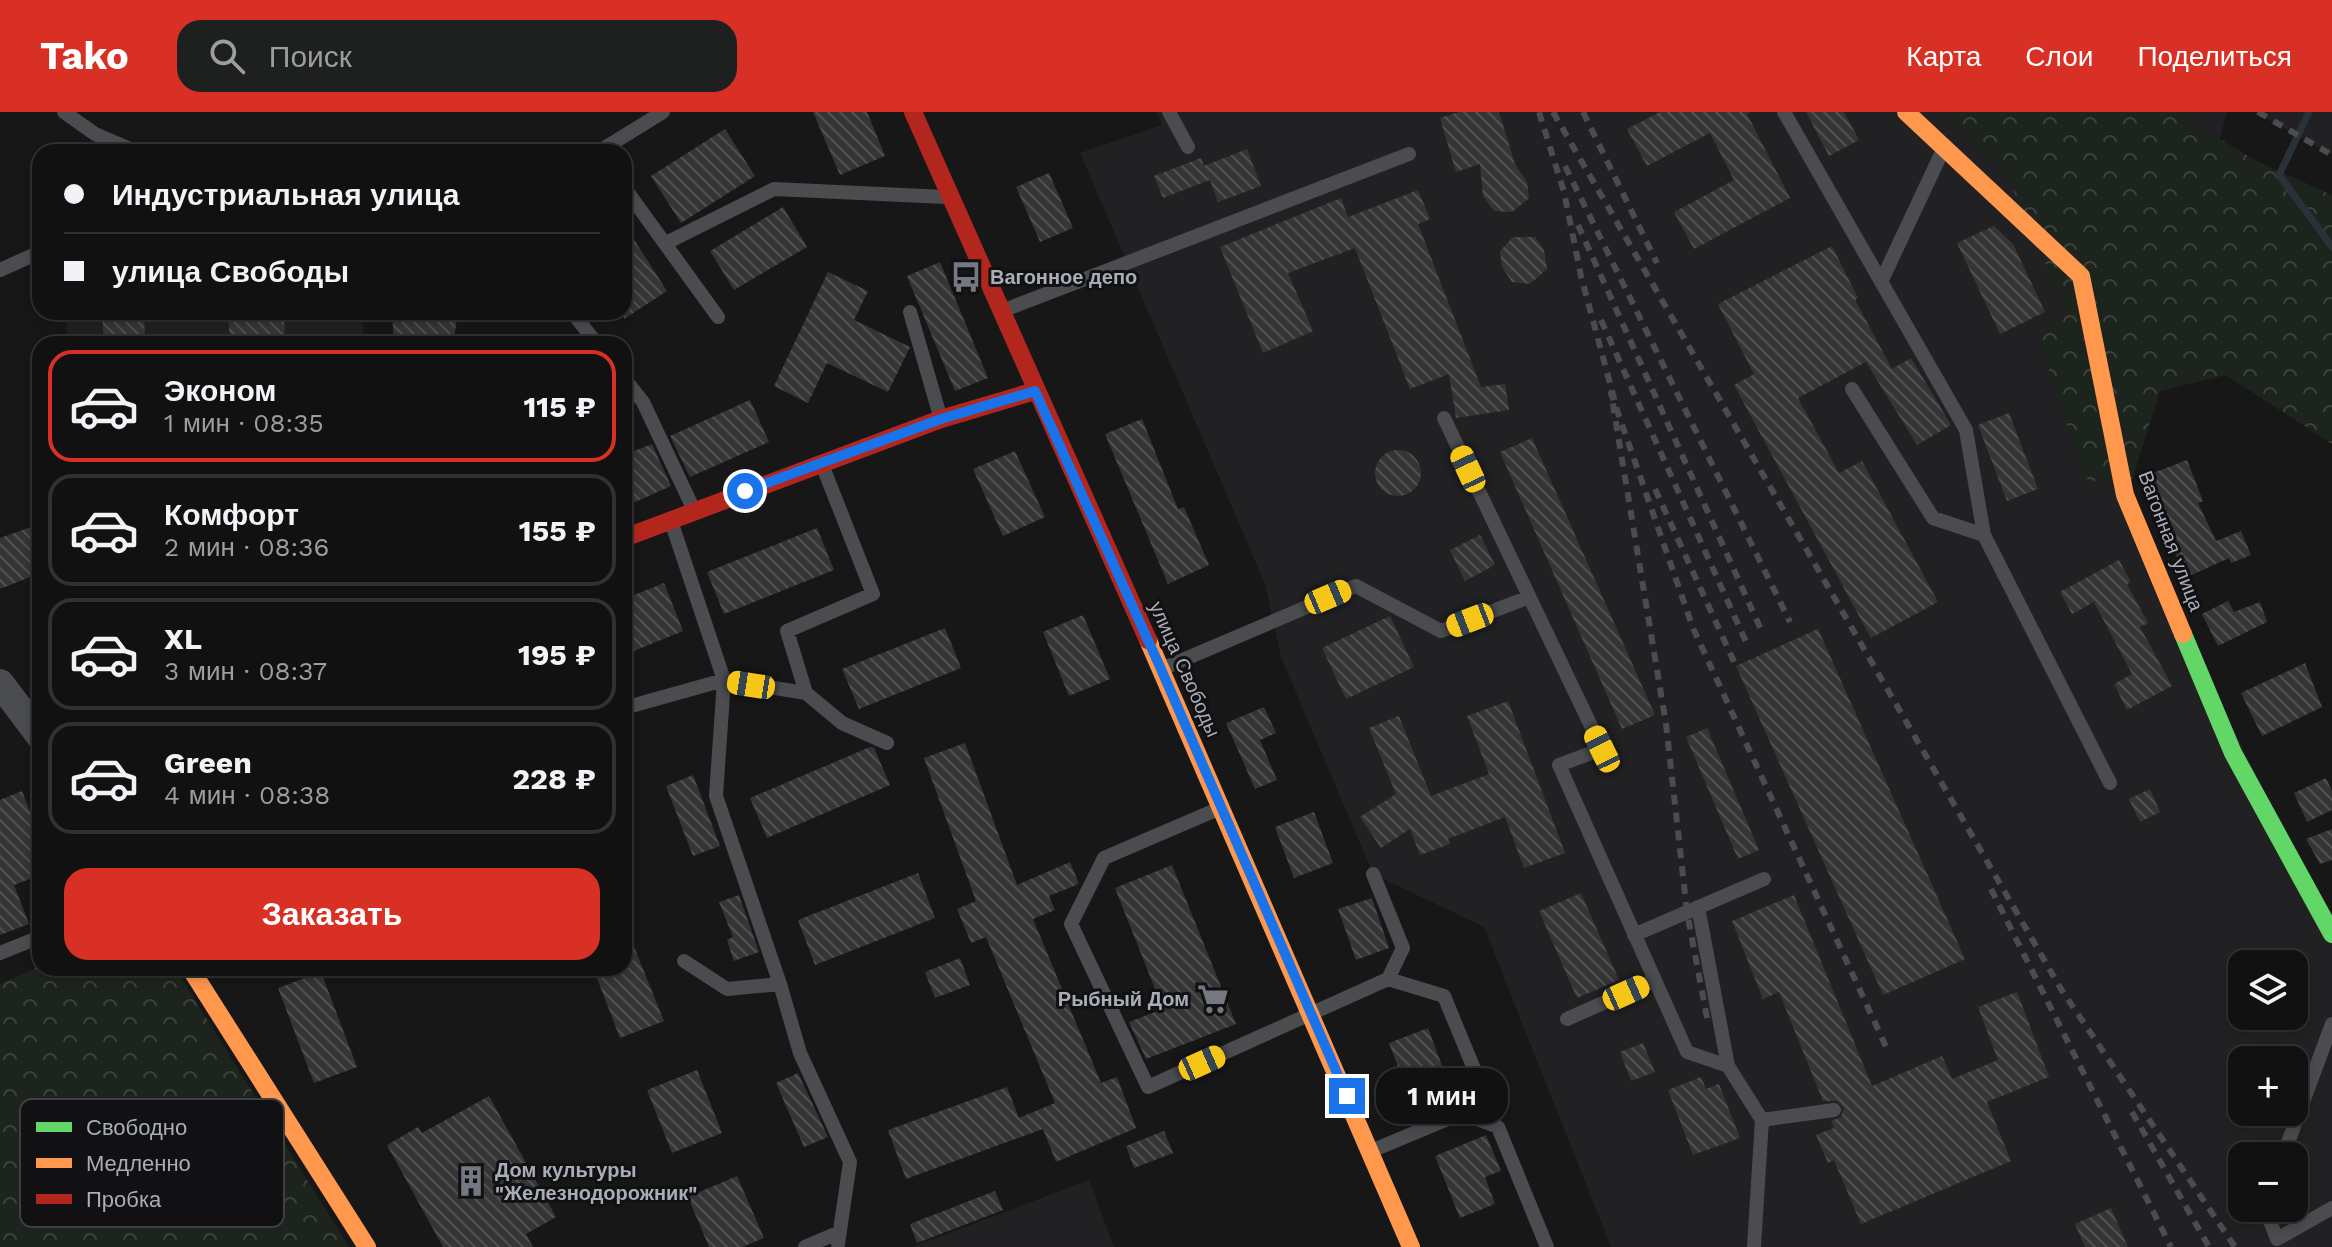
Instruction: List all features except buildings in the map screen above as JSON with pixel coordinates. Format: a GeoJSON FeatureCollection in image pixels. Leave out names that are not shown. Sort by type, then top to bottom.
{"type":"FeatureCollection","features":[{"type":"Feature","properties":{"kind":"street","name":"улица Свободы"},"geometry":{"type":"LineString","coordinates":[[913,112],[1222,808],[1411,1247]]}},
{"type":"Feature","properties":{"kind":"street","name":"Вагонная улица"},"geometry":{"type":"LineString","coordinates":[[1906,112],[2081,276],[2125,495],[2233,753],[2332,934]]}},
{"type":"Feature","properties":{"kind":"street"},"geometry":{"type":"LineString","coordinates":[[632,535],[941,419],[1035,391]]}},
{"type":"Feature","properties":{"kind":"street"},"geometry":{"type":"LineString","coordinates":[[0,683],[32,725]]}},
{"type":"Feature","properties":{"kind":"street"},"geometry":{"type":"LineString","coordinates":[[195,976],[273,1099]]}},
{"type":"Feature","properties":{"kind":"street"},"geometry":{"type":"LineString","coordinates":[[284,1116],[367,1247]]}},
{"type":"Feature","properties":{"kind":"lane"},"geometry":{"type":"LineString","coordinates":[[64,112],[95,134],[118,144]]}},
{"type":"Feature","properties":{"kind":"lane"},"geometry":{"type":"LineString","coordinates":[[611,144],[663,112]]}},
{"type":"Feature","properties":{"kind":"lane"},"geometry":{"type":"LineString","coordinates":[[1169,112],[1188,147]]}},
{"type":"Feature","properties":{"kind":"lane"},"geometry":{"type":"LineString","coordinates":[[1784,112],[1966,430],[1984,535],[2110,783]]}},
{"type":"Feature","properties":{"kind":"lane"},"geometry":{"type":"LineString","coordinates":[[95,134],[96,144]]}},
{"type":"Feature","properties":{"kind":"lane"},"geometry":{"type":"LineString","coordinates":[[1881,282],[1944,148]]}},
{"type":"Feature","properties":{"kind":"lane"},"geometry":{"type":"LineString","coordinates":[[1002,311],[1409,154]]}},
{"type":"Feature","properties":{"kind":"lane"},"geometry":{"type":"LineString","coordinates":[[666,243],[774,189],[950,198]]}},
{"type":"Feature","properties":{"kind":"lane"},"geometry":{"type":"LineString","coordinates":[[632,198],[718,317]]}},
{"type":"Feature","properties":{"kind":"lane"},"geometry":{"type":"LineString","coordinates":[[0,270],[32,256]]}},
{"type":"Feature","properties":{"kind":"lane"},"geometry":{"type":"LineString","coordinates":[[910,312],[941,419]]}},
{"type":"Feature","properties":{"kind":"lane"},"geometry":{"type":"LineString","coordinates":[[578,320],[591,336]]}},
{"type":"Feature","properties":{"kind":"lane"},"geometry":{"type":"LineString","coordinates":[[632,388],[643,402],[694,510]]}},
{"type":"Feature","properties":{"kind":"lane"},"geometry":{"type":"LineString","coordinates":[[1852,389],[1933,518],[1984,535]]}},
{"type":"Feature","properties":{"kind":"lane"},"geometry":{"type":"LineString","coordinates":[[1444,418],[1602,749],[1559,765],[1687,1052],[1728,1066]]}},
{"type":"Feature","properties":{"kind":"lane"},"geometry":{"type":"LineString","coordinates":[[806,693],[787,631],[873,594],[822,463]]}},
{"type":"Feature","properties":{"kind":"lane"},"geometry":{"type":"LineString","coordinates":[[671,520],[724,680],[716,796],[780,984],[800,1053],[850,1162],[839,1238],[805,1247]]}},
{"type":"Feature","properties":{"kind":"lane"},"geometry":{"type":"LineString","coordinates":[[1161,669],[1356,586],[1441,631],[1529,597]]}},
{"type":"Feature","properties":{"kind":"lane"},"geometry":{"type":"LineString","coordinates":[[632,706],[724,680],[806,693],[842,723],[887,743]]}},
{"type":"Feature","properties":{"kind":"lane"},"geometry":{"type":"LineString","coordinates":[[1222,808],[1104,858],[1071,924],[1148,1087],[1388,979],[1403,948],[1373,874]]}},
{"type":"Feature","properties":{"kind":"lane"},"geometry":{"type":"LineString","coordinates":[[1634,935],[1764,879]]}},
{"type":"Feature","properties":{"kind":"lane"},"geometry":{"type":"LineString","coordinates":[[1698,907],[1728,1066],[1762,1120],[1754,1247]]}},
{"type":"Feature","properties":{"kind":"lane"},"geometry":{"type":"LineString","coordinates":[[0,953],[32,940]]}},
{"type":"Feature","properties":{"kind":"lane"},"geometry":{"type":"LineString","coordinates":[[684,961],[727,989],[780,984]]}},
{"type":"Feature","properties":{"kind":"lane"},"geometry":{"type":"LineString","coordinates":[[1388,979],[1444,996],[1477,1076],[1462,1113]]}},
{"type":"Feature","properties":{"kind":"lane"},"geometry":{"type":"LineString","coordinates":[[1567,1019],[1655,980]]}},
{"type":"Feature","properties":{"kind":"lane"},"geometry":{"type":"LineString","coordinates":[[2288,1142],[2332,1024]]}},
{"type":"Feature","properties":{"kind":"lane"},"geometry":{"type":"LineString","coordinates":[[1762,1120],[1834,1110]]}},
{"type":"Feature","properties":{"kind":"lane"},"geometry":{"type":"LineString","coordinates":[[1371,1151],[1462,1113],[1498,1127],[1547,1247]]}},
{"type":"Feature","properties":{"kind":"lane"},"geometry":{"type":"LineString","coordinates":[[2308,1222],[2332,1208]]}},
{"type":"Feature","properties":{"kind":"lane"},"geometry":{"type":"LineString","coordinates":[[2270,1222],[2277,1239],[2307,1222]]}},
{"type":"Feature","properties":{"kind":"shaded area"},"geometry":{"type":"Polygon","coordinates":[[[1157,112],[2227,112],[2122,495],[2332,935],[2332,1247],[1611,1247],[1484,927],[1373,874],[1281,657],[1265,584],[1080,153],[1162,125],[1157,112]]]}},
{"type":"Feature","properties":{"kind":"shaded area"},"geometry":{"type":"Polygon","coordinates":[[[2254,112],[2332,112],[2332,155],[2254,112]]]}},
{"type":"Feature","properties":{"kind":"shaded area"},"geometry":{"type":"Polygon","coordinates":[[[66,320],[362,320],[364,336],[68,336],[66,320]]]}},
{"type":"Feature","properties":{"kind":"shaded area"},"geometry":{"type":"Polygon","coordinates":[[[1089,1180],[1114,1247],[912,1247],[1089,1180]]]}},
{"type":"Feature","properties":{"kind":"green space"},"geometry":{"type":"Polygon","coordinates":[[[1940,112],[2178,112],[2254,160],[2332,195],[2332,444],[2226,375],[2160,391],[2129,489],[2084,478],[2039,340],[2067,313],[2008,178],[1940,112]]]}},
{"type":"Feature","properties":{"kind":"green space"},"geometry":{"type":"Polygon","coordinates":[[[32,970],[32,976],[180,976],[257,1099],[20,1099],[20,1227],[284,1227],[284,1143],[349,1247],[0,1247],[0,984],[32,970]]]}},
{"type":"Feature","properties":{"kind":"waterway"},"geometry":{"type":"LineString","coordinates":[[2309,112],[2279,175],[2332,247]]}},
{"type":"Feature","properties":{"kind":"railway"},"geometry":{"type":"LineString","coordinates":[[1539,112],[1564,192],[1581,276],[1615,402]]}},
{"type":"Feature","properties":{"kind":"railway"},"geometry":{"type":"LineString","coordinates":[[1553,112],[2061,989],[2235,1247]]}},
{"type":"Feature","properties":{"kind":"railway"},"geometry":{"type":"LineString","coordinates":[[1583,112],[1657,263]]}},
{"type":"Feature","properties":{"kind":"railway"},"geometry":{"type":"LineString","coordinates":[[2258,112],[2332,155]]}},
{"type":"Feature","properties":{"kind":"railway"},"geometry":{"type":"LineString","coordinates":[[1565,166],[1790,622]]}},
{"type":"Feature","properties":{"kind":"railway"},"geometry":{"type":"LineString","coordinates":[[1578,225],[1763,634]]}},
{"type":"Feature","properties":{"kind":"railway"},"geometry":{"type":"LineString","coordinates":[[1601,320],[1746,642]]}},
{"type":"Feature","properties":{"kind":"railway"},"geometry":{"type":"LineString","coordinates":[[1707,1018],[1687,912],[1666,724],[1611,393],[1693,628],[1888,1051]]}},
{"type":"Feature","properties":{"kind":"railway"},"geometry":{"type":"LineString","coordinates":[[1655,489],[1736,666]]}},
{"type":"Feature","properties":{"kind":"railway"},"geometry":{"type":"LineString","coordinates":[[1991,889],[2171,1247]]}},
{"type":"Feature","properties":{"kind":"railway"},"geometry":{"type":"LineString","coordinates":[[2132,1112],[2209,1247]]}},
{"type":"Feature","properties":{"kind":"traffic: fast"},"geometry":{"type":"LineString","coordinates":[[2183,634],[2233,753],[2332,934]]}},
{"type":"Feature","properties":{"kind":"traffic: slow"},"geometry":{"type":"LineString","coordinates":[[1906,112],[2081,276],[2125,495],[2183,634]]}},
{"type":"Feature","properties":{"kind":"traffic: slow"},"geometry":{"type":"LineString","coordinates":[[1148,640],[1411,1247]]}},
{"type":"Feature","properties":{"kind":"traffic: slow"},"geometry":{"type":"LineString","coordinates":[[195,976],[273,1099]]}},
{"type":"Feature","properties":{"kind":"traffic: slow"},"geometry":{"type":"LineString","coordinates":[[284,1116],[367,1247]]}},
{"type":"Feature","properties":{"kind":"traffic: jam"},"geometry":{"type":"LineString","coordinates":[[913,112],[1148,640]]}},
{"type":"Feature","properties":{"kind":"traffic: jam"},"geometry":{"type":"LineString","coordinates":[[632,535],[941,419],[1035,391]]}},
{"type":"Feature","properties":{"kind":"place","name":"Вагонное депо"},"geometry":{"type":"Point","coordinates":[966,277]}},
{"type":"Feature","properties":{"kind":"place","name":"Рыбный Дом"},"geometry":{"type":"Point","coordinates":[1213,999]}},
{"type":"Feature","properties":{"kind":"place","name":"Дом культуры \"Железнодорожник\""},"geometry":{"type":"Point","coordinates":[471,1181]}},
{"type":"Feature","properties":{"kind":"route"},"geometry":{"type":"LineString","coordinates":[[745,491],[941,419],[1035,391],[1161,669],[1347,1096]]}}]}
